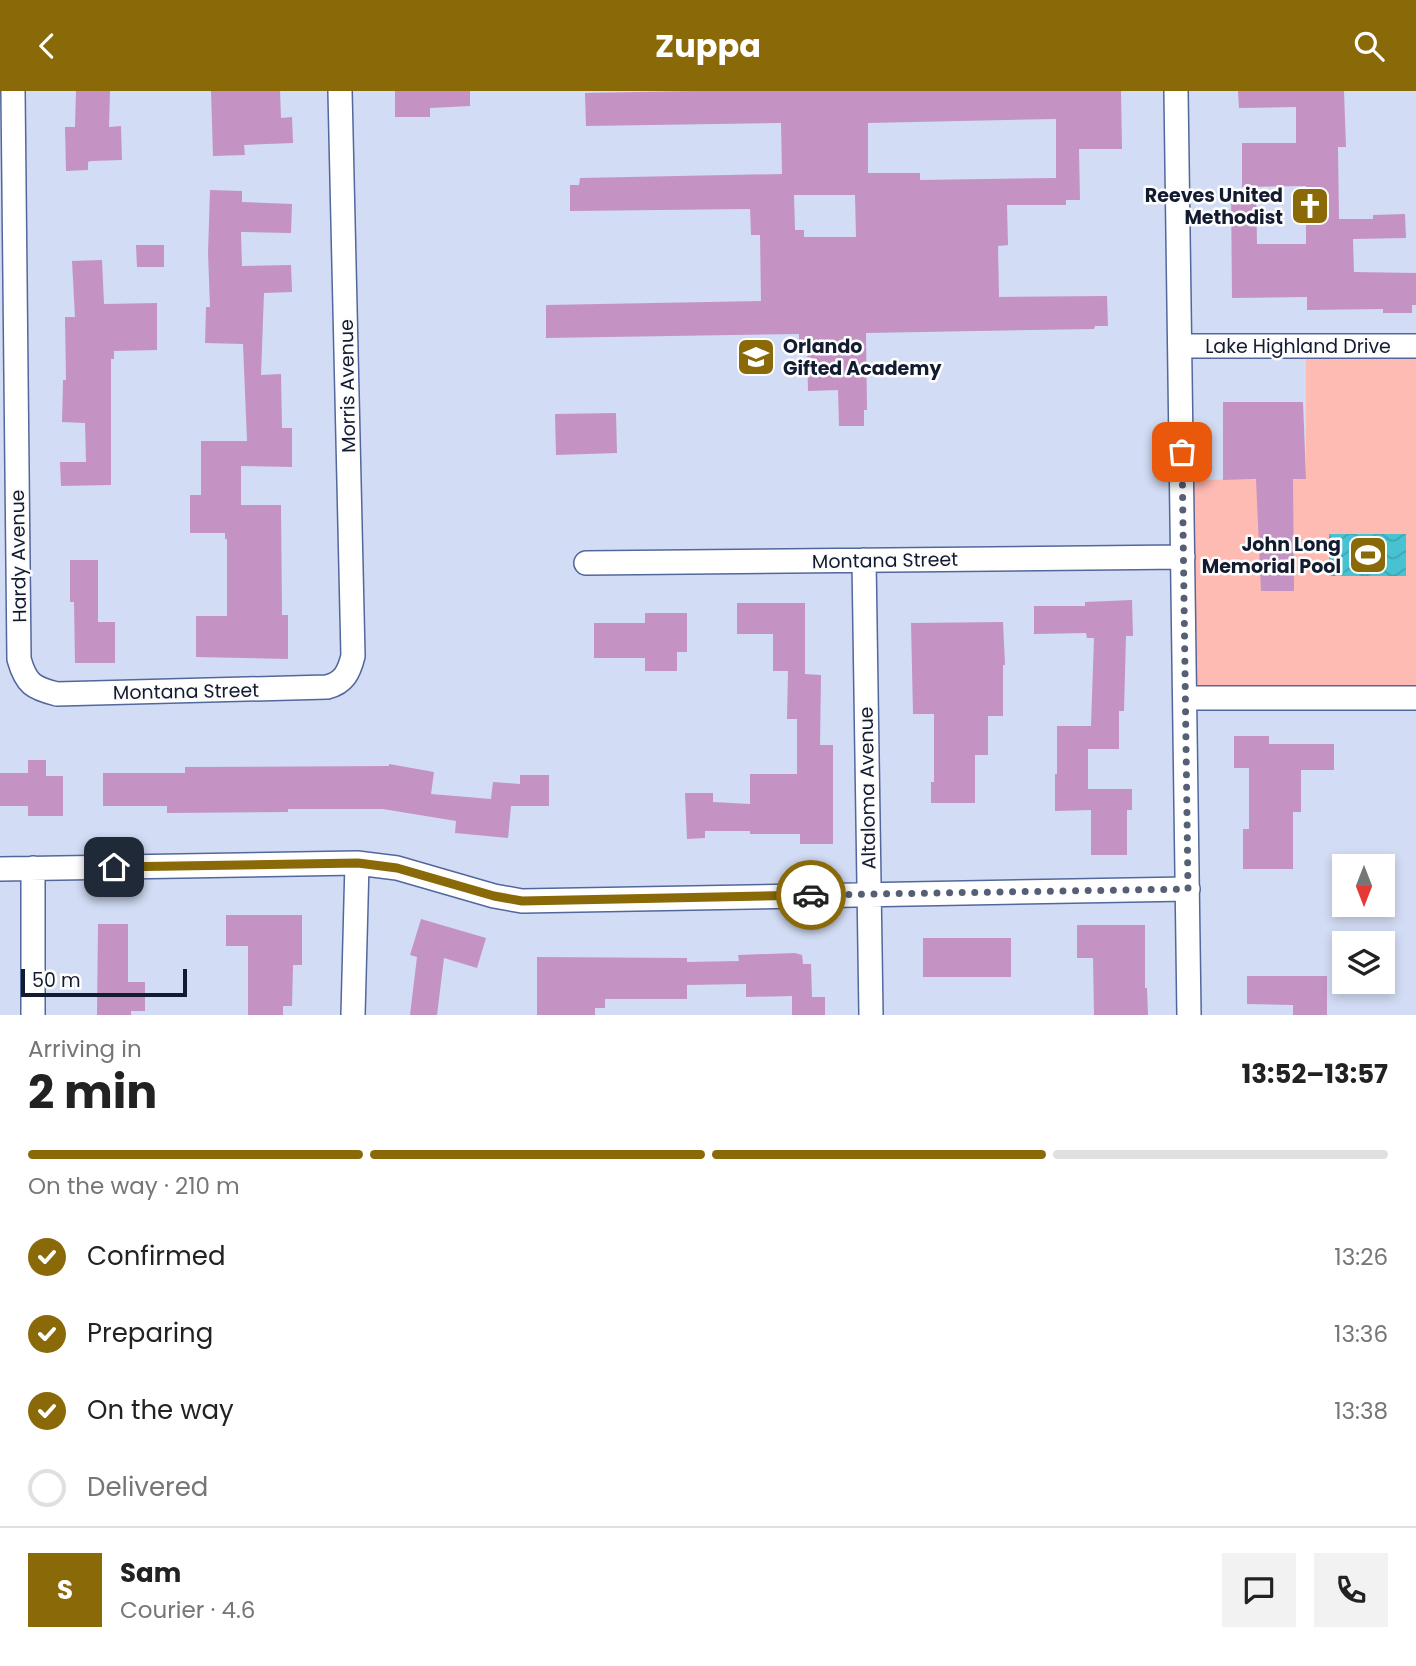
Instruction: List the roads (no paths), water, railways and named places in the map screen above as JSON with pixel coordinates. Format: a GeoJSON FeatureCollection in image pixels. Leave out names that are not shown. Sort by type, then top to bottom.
{"type":"FeatureCollection","features":[{"type":"Feature","properties":{"kind":"street","name":"Hardy Avenue"},"geometry":{"type":"LineString","coordinates":[[13,91],[19,659],[29,683]]}},
{"type":"Feature","properties":{"kind":"street","name":"Morris Avenue"},"geometry":{"type":"LineString","coordinates":[[340,91],[353,656],[350,669],[343,679]]}},
{"type":"Feature","properties":{"kind":"street"},"geometry":{"type":"LineString","coordinates":[[1176,91],[1189,1015]]}},
{"type":"Feature","properties":{"kind":"street","name":"Lake Highland Drive"},"geometry":{"type":"LineString","coordinates":[[1181,346],[1416,346]]}},
{"type":"Feature","properties":{"kind":"street","name":"Montana Street"},"geometry":{"type":"LineString","coordinates":[[586,563],[1183,557]]}},
{"type":"Feature","properties":{"kind":"street","name":"Altaloma Avenue"},"geometry":{"type":"LineString","coordinates":[[864,560],[871,1015]]}},
{"type":"Feature","properties":{"kind":"street","name":"Montana Street"},"geometry":{"type":"LineString","coordinates":[[29,683],[41,690],[57,694],[327,687],[343,679]]}},
{"type":"Feature","properties":{"kind":"street"},"geometry":{"type":"LineString","coordinates":[[1186,698],[1416,698]]}},
{"type":"Feature","properties":{"kind":"street"},"geometry":{"type":"LineString","coordinates":[[0,869],[358,863],[397,868],[494,896],[522,901],[1188,889]]}},
{"type":"Feature","properties":{"kind":"street"},"geometry":{"type":"LineString","coordinates":[[353,1015],[358,863]]}},
{"type":"Feature","properties":{"kind":"street"},"geometry":{"type":"LineString","coordinates":[[33,868],[33,1015]]}},
{"type":"Feature","properties":{"kind":"water","name":"John Long Memorial Pool"},"geometry":{"type":"Polygon","coordinates":[[[1329,534],[1406,534],[1406,576],[1329,576],[1329,534]]]}},
{"type":"Feature","properties":{"kind":"place","name":"Reeves United Methodist"},"geometry":{"type":"Point","coordinates":[1310,206]}},
{"type":"Feature","properties":{"kind":"place","name":"Orlando Gifted Academy"},"geometry":{"type":"Point","coordinates":[756,357]}},
{"type":"Feature","properties":{"kind":"place","name":"John Long Memorial Pool"},"geometry":{"type":"Point","coordinates":[1368,555]}}]}
